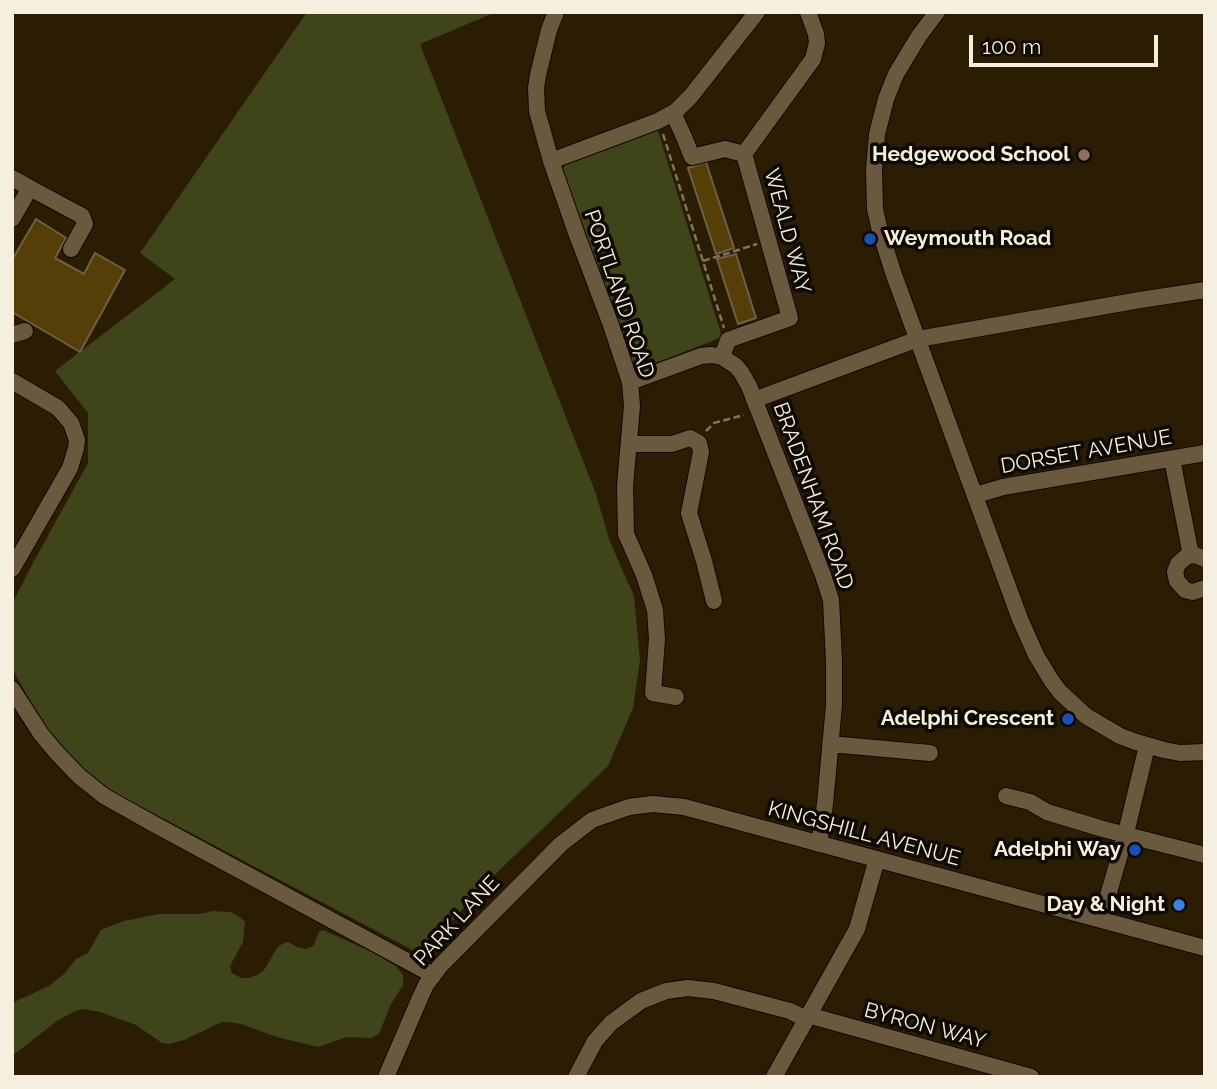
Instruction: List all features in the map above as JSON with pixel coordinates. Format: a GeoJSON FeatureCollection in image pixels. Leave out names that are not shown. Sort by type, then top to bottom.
{"type":"FeatureCollection","features":[{"type":"Feature","properties":{"kind":"street","name":"PORTLAND ROAD"},"geometry":{"type":"LineString","coordinates":[[556,12],[549,30],[536,88],[539,122],[630,382],[632,406],[625,486],[625,524],[629,543],[644,575],[655,610],[657,639],[653,693],[676,697]]}},
{"type":"Feature","properties":{"kind":"street"},"geometry":{"type":"LineString","coordinates":[[551,161],[665,117],[691,96],[757,12]]}},
{"type":"Feature","properties":{"kind":"street","name":"WEALD WAY"},"geometry":{"type":"LineString","coordinates":[[728,340],[790,318],[744,154],[813,59],[817,43],[808,12]]}},
{"type":"Feature","properties":{"kind":"street"},"geometry":{"type":"LineString","coordinates":[[930,15],[888,92],[877,134],[875,209],[894,275],[1020,620],[1051,680],[1072,703],[1094,721],[1119,736],[1147,746],[1180,752],[1205,752]]}},
{"type":"Feature","properties":{"kind":"street"},"geometry":{"type":"LineString","coordinates":[[665,117],[684,137],[692,158],[725,149],[744,154]]}},
{"type":"Feature","properties":{"kind":"street"},"geometry":{"type":"LineString","coordinates":[[12,178],[82,216],[85,224],[71,249]]}},
{"type":"Feature","properties":{"kind":"street"},"geometry":{"type":"LineString","coordinates":[[12,219],[30,188]]}},
{"type":"Feature","properties":{"kind":"street"},"geometry":{"type":"LineString","coordinates":[[756,405],[918,339],[1184,286],[1205,290]]}},
{"type":"Feature","properties":{"kind":"street"},"geometry":{"type":"LineString","coordinates":[[630,382],[701,356],[722,357],[728,340]]}},
{"type":"Feature","properties":{"kind":"street","name":"BRADENHAM ROAD"},"geometry":{"type":"LineString","coordinates":[[722,357],[741,372],[756,405],[831,600],[834,705],[819,844]]}},
{"type":"Feature","properties":{"kind":"street"},"geometry":{"type":"LineString","coordinates":[[12,381],[58,408],[71,423],[77,440],[70,468],[12,569]]}},
{"type":"Feature","properties":{"kind":"street"},"geometry":{"type":"LineString","coordinates":[[629,444],[672,444],[690,438],[699,443],[701,453],[689,513],[715,601]]}},
{"type":"Feature","properties":{"kind":"street","name":"DORSET AVENUE"},"geometry":{"type":"LineString","coordinates":[[976,495],[1003,487],[1205,453]]}},
{"type":"Feature","properties":{"kind":"street"},"geometry":{"type":"LineString","coordinates":[[1172,458],[1198,557],[1183,558],[1175,572],[1177,581],[1189,591],[1205,588]]}},
{"type":"Feature","properties":{"kind":"street"},"geometry":{"type":"LineString","coordinates":[[12,689],[56,752],[79,776],[104,796],[433,975]]}},
{"type":"Feature","properties":{"kind":"street"},"geometry":{"type":"LineString","coordinates":[[830,744],[930,753]]}},
{"type":"Feature","properties":{"kind":"street"},"geometry":{"type":"LineString","coordinates":[[1101,920],[1147,746]]}},
{"type":"Feature","properties":{"kind":"street"},"geometry":{"type":"LineString","coordinates":[[1006,796],[1103,829],[1205,855]]}},
{"type":"Feature","properties":{"kind":"street","name":"KINGSHILL AVENUE"},"geometry":{"type":"LineString","coordinates":[[592,820],[629,807],[653,804],[684,807],[1205,948]]}},
{"type":"Feature","properties":{"kind":"street","name":"PARK LANE"},"geometry":{"type":"LineString","coordinates":[[386,1077],[420,998],[440,965],[561,844],[592,820]]}},
{"type":"Feature","properties":{"kind":"street"},"geometry":{"type":"LineString","coordinates":[[774,1077],[857,929],[877,859]]}},
{"type":"Feature","properties":{"kind":"street","name":"BYRON WAY"},"geometry":{"type":"LineString","coordinates":[[576,1077],[595,1041],[611,1023],[640,1000],[666,991],[688,988],[714,991],[1031,1077]]}},
{"type":"Feature","properties":{"kind":"path"},"geometry":{"type":"LineString","coordinates":[[665,117],[703,261],[728,340]]}},
{"type":"Feature","properties":{"kind":"path"},"geometry":{"type":"LineString","coordinates":[[703,261],[768,240]]}},
{"type":"Feature","properties":{"kind":"path"},"geometry":{"type":"LineString","coordinates":[[696,441],[714,423],[756,405]]}},
{"type":"Feature","properties":{"kind":"green space"},"geometry":{"type":"Polygon","coordinates":[[[307,12],[496,12],[420,44],[596,494],[610,542],[634,596],[640,660],[633,708],[608,766],[485,884],[422,955],[113,792],[73,762],[43,725],[12,668],[12,604],[88,463],[88,413],[55,371],[175,279],[140,253],[307,12]]]}},
{"type":"Feature","properties":{"kind":"green space"},"geometry":{"type":"Polygon","coordinates":[[[657,128],[722,337],[641,367],[629,360],[561,172],[568,161],[657,128]]]}},
{"type":"Feature","properties":{"kind":"green space"},"geometry":{"type":"Polygon","coordinates":[[[213,911],[231,912],[245,922],[243,942],[230,966],[232,973],[241,978],[257,975],[264,970],[282,944],[288,942],[306,949],[313,946],[319,932],[323,930],[396,966],[403,975],[403,985],[390,1006],[379,1034],[371,1038],[347,1037],[318,1047],[277,1037],[241,1024],[222,1022],[169,1044],[162,1043],[136,1025],[83,1009],[57,1021],[12,1056],[12,1003],[49,986],[65,973],[76,959],[88,953],[101,930],[124,921],[159,914],[200,914],[213,911]]]}},
{"type":"Feature","properties":{"kind":"building"},"geometry":{"type":"Polygon","coordinates":[[[706,162],[734,248],[716,254],[688,168],[706,162]]]}},
{"type":"Feature","properties":{"kind":"building"},"geometry":{"type":"Polygon","coordinates":[[[36,219],[66,238],[55,258],[84,274],[95,253],[125,270],[80,352],[12,312],[12,260],[36,219]]]}},
{"type":"Feature","properties":{"kind":"building"},"geometry":{"type":"Polygon","coordinates":[[[736,254],[756,318],[738,324],[717,259],[736,254]]]}},
{"type":"Feature","properties":{"kind":"place","name":"Hedgewood School"},"geometry":{"type":"Point","coordinates":[1084,155]}},
{"type":"Feature","properties":{"kind":"place","name":"Weymouth Road"},"geometry":{"type":"Point","coordinates":[870,239]}},
{"type":"Feature","properties":{"kind":"place","name":"Adelphi Crescent"},"geometry":{"type":"Point","coordinates":[1068,719]}},
{"type":"Feature","properties":{"kind":"place","name":"Adelphi Way"},"geometry":{"type":"Point","coordinates":[1135,850]}},
{"type":"Feature","properties":{"kind":"place","name":"Day & Night"},"geometry":{"type":"Point","coordinates":[1179,905]}}]}
